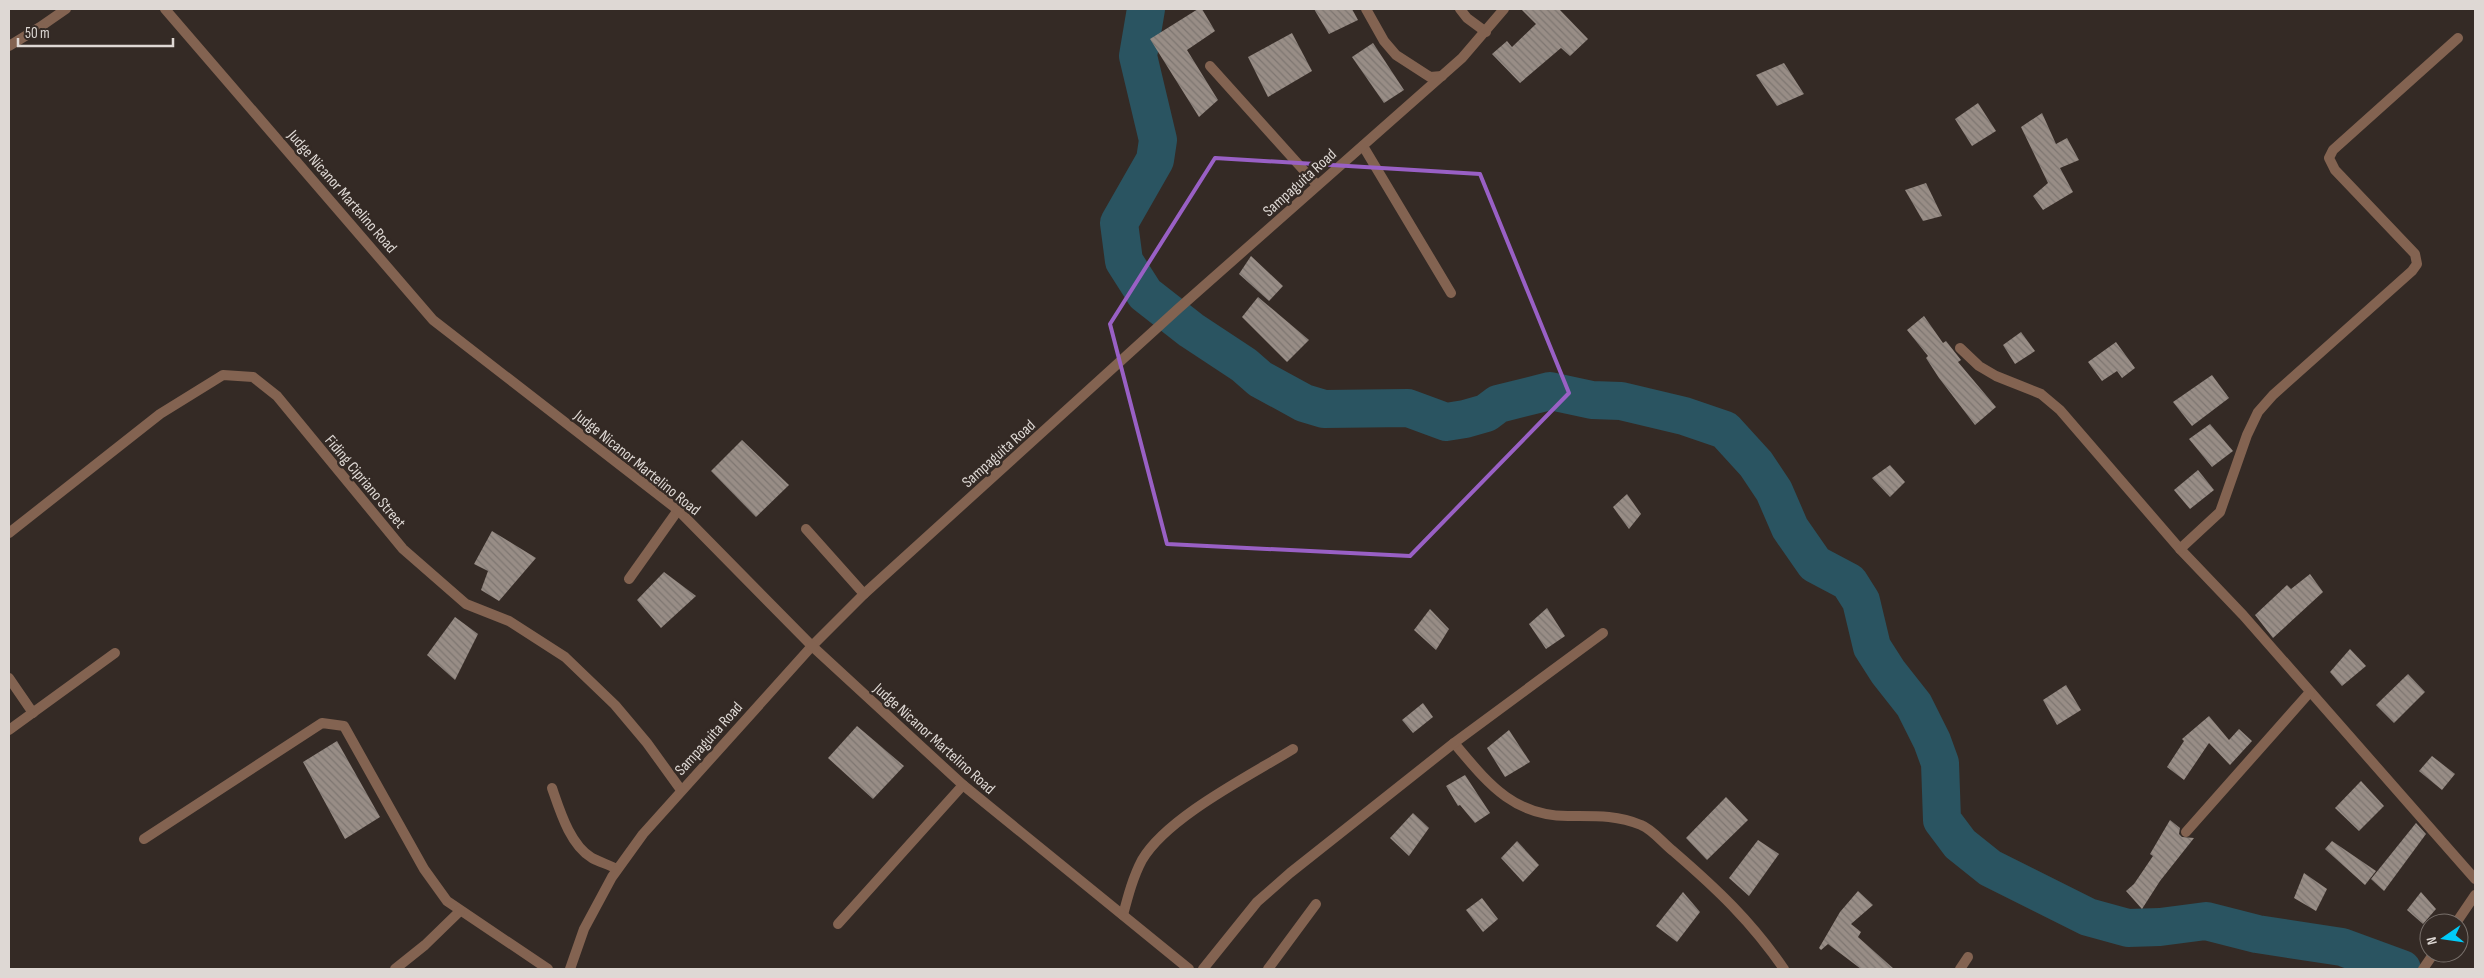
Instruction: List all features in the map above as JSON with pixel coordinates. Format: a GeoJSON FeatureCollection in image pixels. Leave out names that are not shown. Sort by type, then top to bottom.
{"type":"FeatureCollection","features":[{"type":"Feature","properties":{"kind":"street"},"geometry":{"type":"LineString","coordinates":[[9,46],[66,9]]}},
{"type":"Feature","properties":{"kind":"street","name":"Judge Nicanor Martelino Road"},"geometry":{"type":"LineString","coordinates":[[165,9],[434,320],[678,510],[812,646],[963,785],[1189,969]]}},
{"type":"Feature","properties":{"kind":"street"},"geometry":{"type":"LineString","coordinates":[[1366,9],[1384,42],[1396,55],[1430,77],[1442,76]]}},
{"type":"Feature","properties":{"kind":"street"},"geometry":{"type":"LineString","coordinates":[[1460,9],[1467,18],[1486,32]]}},
{"type":"Feature","properties":{"kind":"street","name":"Sampaguita Road"},"geometry":{"type":"LineString","coordinates":[[570,969],[584,929],[617,869],[643,834],[812,646],[864,594],[1166,322],[1179,308],[1442,76],[1486,32],[1504,9]]}},
{"type":"Feature","properties":{"kind":"street"},"geometry":{"type":"LineString","coordinates":[[2180,549],[2220,512],[2258,412],[2274,395],[2412,271],[2417,264],[2415,254],[2335,170],[2329,158],[2333,150],[2458,38]]}},
{"type":"Feature","properties":{"kind":"street"},"geometry":{"type":"LineString","coordinates":[[1210,66],[1318,186]]}},
{"type":"Feature","properties":{"kind":"street"},"geometry":{"type":"LineString","coordinates":[[1363,146],[1451,293]]}},
{"type":"Feature","properties":{"kind":"street"},"geometry":{"type":"LineString","coordinates":[[1960,348],[1980,366],[1996,376],[2034,390],[2054,404],[2180,549],[2243,615],[2475,879]]}},
{"type":"Feature","properties":{"kind":"street","name":"Fiding Cipriano Street"},"geometry":{"type":"LineString","coordinates":[[9,533],[160,414],[223,375],[253,376],[277,396],[403,549],[466,604],[509,621],[565,657],[615,705],[648,742],[681,790]]}},
{"type":"Feature","properties":{"kind":"street"},"geometry":{"type":"LineString","coordinates":[[629,579],[678,510]]}},
{"type":"Feature","properties":{"kind":"street"},"geometry":{"type":"LineString","coordinates":[[806,529],[864,594]]}},
{"type":"Feature","properties":{"kind":"street"},"geometry":{"type":"LineString","coordinates":[[1203,969],[1236,926],[1263,896],[1454,743],[1603,633]]}},
{"type":"Feature","properties":{"kind":"street"},"geometry":{"type":"LineString","coordinates":[[9,730],[115,653]]}},
{"type":"Feature","properties":{"kind":"street"},"geometry":{"type":"LineString","coordinates":[[9,678],[33,713]]}},
{"type":"Feature","properties":{"kind":"street"},"geometry":{"type":"LineString","coordinates":[[2186,832],[2310,692]]}},
{"type":"Feature","properties":{"kind":"street"},"geometry":{"type":"LineString","coordinates":[[144,839],[322,723],[344,726],[424,869],[448,901],[460,911],[548,969]]}},
{"type":"Feature","properties":{"kind":"street"},"geometry":{"type":"LineString","coordinates":[[1454,743],[1492,787],[1514,804],[1540,814],[1617,817],[1643,825],[1736,907],[1764,939],[1784,969]]}},
{"type":"Feature","properties":{"kind":"street"},"geometry":{"type":"LineString","coordinates":[[1123,915],[1131,886],[1143,859],[1163,835],[1205,804],[1294,749]]}},
{"type":"Feature","properties":{"kind":"street"},"geometry":{"type":"LineString","coordinates":[[838,924],[963,785]]}},
{"type":"Feature","properties":{"kind":"street"},"geometry":{"type":"LineString","coordinates":[[552,788],[562,816],[575,840],[590,857],[617,869]]}},
{"type":"Feature","properties":{"kind":"street"},"geometry":{"type":"LineString","coordinates":[[2463,913],[2475,895]]}},
{"type":"Feature","properties":{"kind":"street"},"geometry":{"type":"LineString","coordinates":[[1268,969],[1316,904]]}},
{"type":"Feature","properties":{"kind":"street"},"geometry":{"type":"LineString","coordinates":[[395,969],[460,911]]}},
{"type":"Feature","properties":{"kind":"street"},"geometry":{"type":"LineString","coordinates":[[1960,969],[1968,957]]}},
{"type":"Feature","properties":{"kind":"highlighted area"},"geometry":{"type":"Polygon","coordinates":[[[1215,158],[1480,174],[1569,393],[1410,556],[1167,544],[1110,324],[1215,158]]]}},
{"type":"Feature","properties":{"kind":"building"},"geometry":{"type":"Polygon","coordinates":[[[1198,9],[1202,9],[1215,31],[1187,50],[1218,100],[1199,117],[1150,39],[1198,9]]]}},
{"type":"Feature","properties":{"kind":"building"},"geometry":{"type":"Polygon","coordinates":[[[1314,9],[1352,9],[1358,20],[1329,34],[1314,9]]]}},
{"type":"Feature","properties":{"kind":"building"},"geometry":{"type":"Polygon","coordinates":[[[1521,9],[1559,9],[1588,39],[1570,56],[1561,48],[1520,83],[1492,54],[1507,41],[1512,47],[1536,24],[1521,9]]]}},
{"type":"Feature","properties":{"kind":"building"},"geometry":{"type":"Polygon","coordinates":[[[1292,33],[1312,71],[1268,97],[1248,57],[1292,33]]]}},
{"type":"Feature","properties":{"kind":"building"},"geometry":{"type":"Polygon","coordinates":[[[1373,43],[1404,90],[1384,103],[1352,57],[1373,43]]]}},
{"type":"Feature","properties":{"kind":"building"},"geometry":{"type":"Polygon","coordinates":[[[1784,63],[1804,94],[1777,106],[1756,75],[1784,63]]]}},
{"type":"Feature","properties":{"kind":"building"},"geometry":{"type":"Polygon","coordinates":[[[1978,103],[1996,131],[1972,146],[1955,119],[1978,103]]]}},
{"type":"Feature","properties":{"kind":"building"},"geometry":{"type":"Polygon","coordinates":[[[2042,113],[2056,144],[2067,138],[2079,160],[2060,168],[2073,192],[2043,210],[2033,196],[2048,183],[2021,127],[2042,113]]]}},
{"type":"Feature","properties":{"kind":"building"},"geometry":{"type":"Polygon","coordinates":[[[1926,183],[1942,216],[1923,221],[1905,190],[1926,183]]]}},
{"type":"Feature","properties":{"kind":"building"},"geometry":{"type":"Polygon","coordinates":[[[1251,256],[1283,286],[1269,301],[1239,274],[1251,256]]]}},
{"type":"Feature","properties":{"kind":"building"},"geometry":{"type":"Polygon","coordinates":[[[1258,297],[1309,340],[1287,362],[1242,317],[1258,297]]]}},
{"type":"Feature","properties":{"kind":"building"},"geometry":{"type":"Polygon","coordinates":[[[1924,316],[1943,343],[1946,341],[1961,360],[1958,362],[1996,407],[1975,425],[1939,378],[1926,358],[1928,356],[1907,330],[1924,316]]]}},
{"type":"Feature","properties":{"kind":"building"},"geometry":{"type":"Polygon","coordinates":[[[2021,332],[2035,351],[2015,364],[2003,345],[2021,332]]]}},
{"type":"Feature","properties":{"kind":"building"},"geometry":{"type":"Polygon","coordinates":[[[2116,342],[2135,368],[2122,378],[2117,371],[2102,381],[2088,362],[2116,342]]]}},
{"type":"Feature","properties":{"kind":"building"},"geometry":{"type":"Polygon","coordinates":[[[2212,375],[2229,398],[2192,426],[2173,402],[2212,375]]]}},
{"type":"Feature","properties":{"kind":"building"},"geometry":{"type":"Polygon","coordinates":[[[2210,424],[2233,451],[2212,467],[2189,439],[2210,424]]]}},
{"type":"Feature","properties":{"kind":"building"},"geometry":{"type":"Polygon","coordinates":[[[742,440],[789,485],[756,517],[711,471],[742,440]]]}},
{"type":"Feature","properties":{"kind":"building"},"geometry":{"type":"Polygon","coordinates":[[[1890,465],[1905,482],[1890,497],[1872,478],[1890,465]]]}},
{"type":"Feature","properties":{"kind":"building"},"geometry":{"type":"Polygon","coordinates":[[[2198,470],[2214,490],[2190,509],[2174,490],[2198,470]]]}},
{"type":"Feature","properties":{"kind":"building"},"geometry":{"type":"Polygon","coordinates":[[[1627,494],[1641,514],[1629,529],[1613,507],[1627,494]]]}},
{"type":"Feature","properties":{"kind":"building"},"geometry":{"type":"Polygon","coordinates":[[[492,531],[536,558],[499,601],[481,590],[488,571],[474,564],[492,531]]]}},
{"type":"Feature","properties":{"kind":"building"},"geometry":{"type":"Polygon","coordinates":[[[664,572],[696,596],[661,628],[637,600],[664,572]]]}},
{"type":"Feature","properties":{"kind":"building"},"geometry":{"type":"Polygon","coordinates":[[[2310,574],[2323,592],[2273,638],[2255,615],[2287,585],[2291,589],[2310,574]]]}},
{"type":"Feature","properties":{"kind":"building"},"geometry":{"type":"Polygon","coordinates":[[[1547,608],[1565,636],[1546,649],[1529,624],[1547,608]]]}},
{"type":"Feature","properties":{"kind":"building"},"geometry":{"type":"Polygon","coordinates":[[[1430,609],[1449,629],[1436,650],[1414,630],[1430,609]]]}},
{"type":"Feature","properties":{"kind":"building"},"geometry":{"type":"Polygon","coordinates":[[[455,617],[478,634],[455,680],[427,655],[455,617]]]}},
{"type":"Feature","properties":{"kind":"building"},"geometry":{"type":"Polygon","coordinates":[[[2350,649],[2366,666],[2342,686],[2330,672],[2350,649]]]}},
{"type":"Feature","properties":{"kind":"building"},"geometry":{"type":"Polygon","coordinates":[[[2408,674],[2425,692],[2394,723],[2376,705],[2408,674]]]}},
{"type":"Feature","properties":{"kind":"building"},"geometry":{"type":"Polygon","coordinates":[[[2066,685],[2081,710],[2057,725],[2043,700],[2066,685]]]}},
{"type":"Feature","properties":{"kind":"building"},"geometry":{"type":"Polygon","coordinates":[[[1423,703],[1433,717],[1413,733],[1402,720],[1423,703]]]}},
{"type":"Feature","properties":{"kind":"building"},"geometry":{"type":"Polygon","coordinates":[[[2209,716],[2229,740],[2239,729],[2252,741],[2230,765],[2209,743],[2184,780],[2167,767],[2184,741],[2182,739],[2209,716]]]}},
{"type":"Feature","properties":{"kind":"building"},"geometry":{"type":"Polygon","coordinates":[[[857,726],[904,766],[873,799],[828,758],[857,726]]]}},
{"type":"Feature","properties":{"kind":"building"},"geometry":{"type":"Polygon","coordinates":[[[1509,730],[1530,762],[1505,777],[1487,748],[1509,730]]]}},
{"type":"Feature","properties":{"kind":"building"},"geometry":{"type":"Polygon","coordinates":[[[337,741],[380,817],[345,839],[303,762],[337,741]]]}},
{"type":"Feature","properties":{"kind":"building"},"geometry":{"type":"Polygon","coordinates":[[[2432,756],[2455,774],[2442,790],[2419,771],[2432,756]]]}},
{"type":"Feature","properties":{"kind":"building"},"geometry":{"type":"Polygon","coordinates":[[[1465,775],[1490,813],[1475,823],[1460,805],[1458,806],[1446,786],[1465,775]]]}},
{"type":"Feature","properties":{"kind":"building"},"geometry":{"type":"Polygon","coordinates":[[[2361,781],[2384,806],[2359,831],[2335,808],[2361,781]]]}},
{"type":"Feature","properties":{"kind":"building"},"geometry":{"type":"Polygon","coordinates":[[[1726,797],[1748,820],[1707,860],[1686,838],[1726,797]]]}},
{"type":"Feature","properties":{"kind":"building"},"geometry":{"type":"Polygon","coordinates":[[[1413,813],[1429,828],[1409,856],[1390,838],[1413,813]]]}},
{"type":"Feature","properties":{"kind":"building"},"geometry":{"type":"Polygon","coordinates":[[[2170,820],[2180,828],[2179,834],[2182,837],[2194,838],[2160,881],[2142,909],[2126,891],[2134,884],[2153,856],[2150,854],[2170,820]]]}},
{"type":"Feature","properties":{"kind":"building"},"geometry":{"type":"Polygon","coordinates":[[[2416,823],[2426,834],[2384,891],[2371,879],[2416,823]]]}},
{"type":"Feature","properties":{"kind":"building"},"geometry":{"type":"Polygon","coordinates":[[[1758,840],[1779,854],[1749,896],[1729,878],[1758,840]]]}},
{"type":"Feature","properties":{"kind":"building"},"geometry":{"type":"Polygon","coordinates":[[[1517,841],[1539,865],[1523,882],[1501,858],[1517,841]]]}},
{"type":"Feature","properties":{"kind":"building"},"geometry":{"type":"Polygon","coordinates":[[[2332,841],[2376,871],[2365,885],[2325,849],[2332,841]]]}},
{"type":"Feature","properties":{"kind":"building"},"geometry":{"type":"Polygon","coordinates":[[[2304,873],[2327,889],[2316,911],[2294,898],[2304,873]]]}},
{"type":"Feature","properties":{"kind":"building"},"geometry":{"type":"Polygon","coordinates":[[[1858,891],[1873,905],[1851,924],[1861,932],[1858,937],[1894,969],[1861,969],[1828,944],[1821,950],[1819,948],[1840,912],[1858,891]]]}},
{"type":"Feature","properties":{"kind":"building"},"geometry":{"type":"Polygon","coordinates":[[[1683,892],[1700,912],[1677,942],[1656,926],[1683,892]]]}},
{"type":"Feature","properties":{"kind":"building"},"geometry":{"type":"Polygon","coordinates":[[[2421,892],[2436,909],[2433,913],[2419,913],[2419,920],[2407,910],[2421,892]]]}},
{"type":"Feature","properties":{"kind":"building"},"geometry":{"type":"Polygon","coordinates":[[[1482,898],[1498,919],[1483,932],[1466,910],[1482,898]]]}},
{"type":"Feature","properties":{"kind":"waterway"},"geometry":{"type":"LineString","coordinates":[[1146,9],[1138,56],[1158,140],[1155,160],[1119,223],[1124,261],[1145,294],[1191,330],[1244,365],[1260,379],[1304,403],[1324,409],[1408,408],[1446,422],[1486,413],[1498,404],[1550,391],[1592,400],[1621,401],[1684,416],[1725,430],[1756,464],[1774,491],[1790,528],[1815,564],[1849,582],[1861,601],[1872,647],[1888,672],[1914,705],[1932,741],[1940,763],[1942,820],[1960,844],[1990,868],[2088,917],[2128,928],[2160,927],[2206,921],[2257,934],[2342,947],[2402,969]]}}]}
